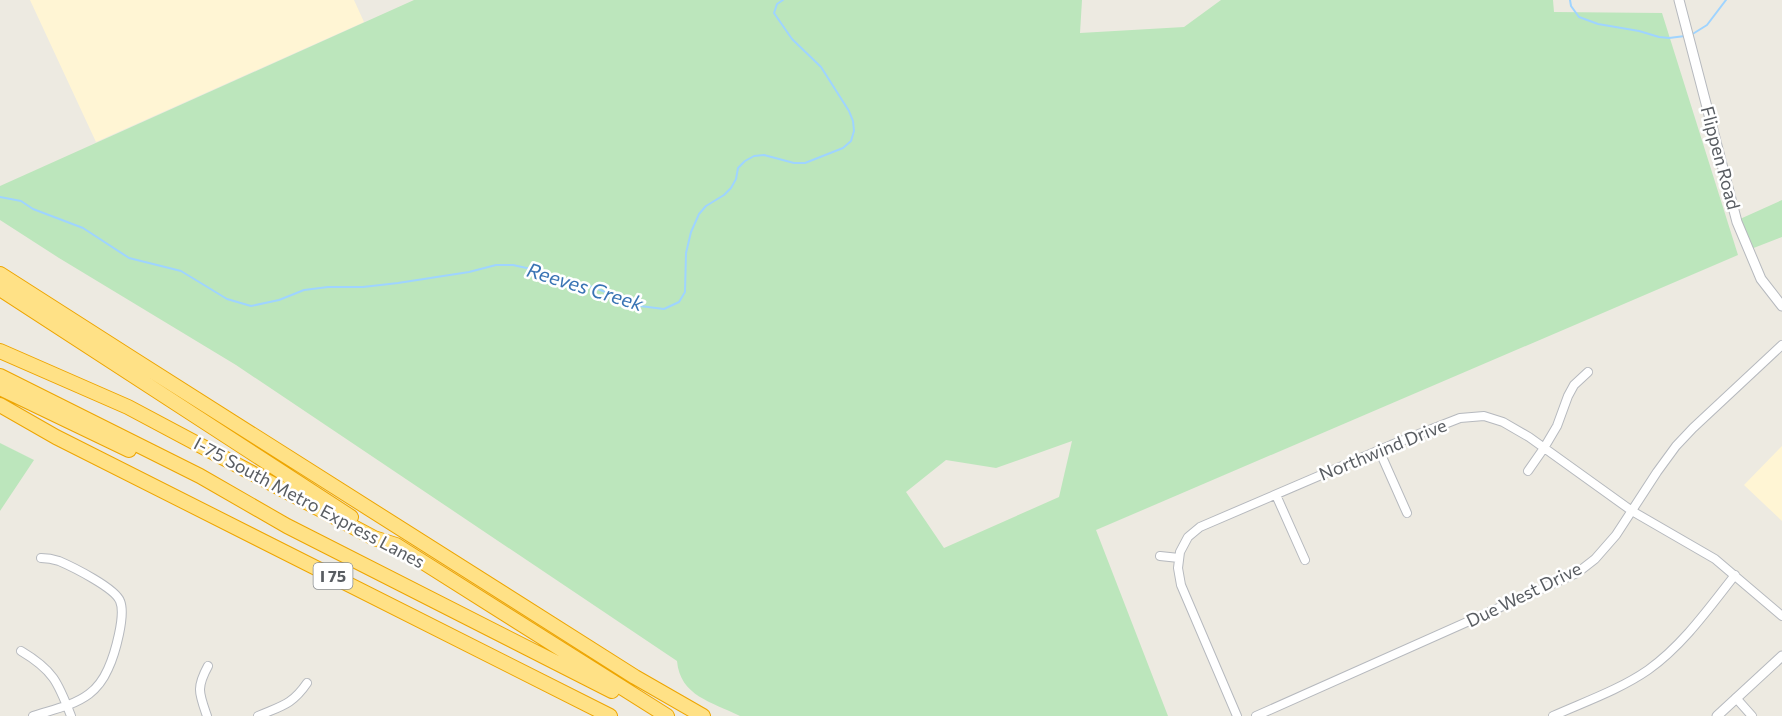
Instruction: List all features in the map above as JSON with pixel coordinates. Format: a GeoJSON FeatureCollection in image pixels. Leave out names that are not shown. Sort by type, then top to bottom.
{"type":"FeatureCollection","features":[{"type":"Feature","properties":{"kind":"highway"},"geometry":{"type":"LineString","coordinates":[[0,274],[635,677],[703,716]]}},
{"type":"Feature","properties":{"kind":"highway"},"geometry":{"type":"LineString","coordinates":[[0,289],[267,464],[396,545]]}},
{"type":"Feature","properties":{"kind":"highway","name":"I-75 South Metro Express Lanes"},"geometry":{"type":"LineString","coordinates":[[0,351],[128,407],[374,538],[396,545],[667,716]]}},
{"type":"Feature","properties":{"kind":"highway","name":"I-75 South Metro Express Lanes"},"geometry":{"type":"LineString","coordinates":[[0,376],[200,476],[285,525],[662,716]]}},
{"type":"Feature","properties":{"kind":"highway"},"geometry":{"type":"LineString","coordinates":[[0,388],[285,525]]}},
{"type":"Feature","properties":{"kind":"highway","name":"I 75"},"geometry":{"type":"LineString","coordinates":[[0,405],[56,437],[610,716]]}},
{"type":"Feature","properties":{"kind":"highway"},"geometry":{"type":"LineString","coordinates":[[0,412],[56,437]]}},
{"type":"Feature","properties":{"kind":"street","name":"Flippen Road"},"geometry":{"type":"LineString","coordinates":[[1679,0],[1737,222],[1761,279],[1781,302]]}},
{"type":"Feature","properties":{"kind":"street","name":"Due West Drive"},"geometry":{"type":"LineString","coordinates":[[1256,716],[1577,573],[1595,559],[1616,535],[1677,446],[1693,428],[1782,345]]}},
{"type":"Feature","properties":{"kind":"street"},"geometry":{"type":"LineString","coordinates":[[1528,471],[1557,426],[1574,385],[1588,372]]}},
{"type":"Feature","properties":{"kind":"street","name":"Northwind Drive"},"geometry":{"type":"LineString","coordinates":[[1179,558],[1188,537],[1200,527],[1460,418],[1484,416],[1503,422],[1544,448],[1632,511],[1715,559],[1782,616]]}},
{"type":"Feature","properties":{"kind":"street"},"geometry":{"type":"LineString","coordinates":[[1380,450],[1407,513]]}},
{"type":"Feature","properties":{"kind":"street"},"geometry":{"type":"LineString","coordinates":[[1276,495],[1305,560]]}},
{"type":"Feature","properties":{"kind":"street"},"geometry":{"type":"LineString","coordinates":[[1160,556],[1179,558],[1181,585],[1237,716]]}},
{"type":"Feature","properties":{"kind":"street"},"geometry":{"type":"LineString","coordinates":[[33,716],[66,705],[89,694],[103,678],[112,659],[123,615],[117,596],[107,587],[59,561],[41,558]]}},
{"type":"Feature","properties":{"kind":"street"},"geometry":{"type":"LineString","coordinates":[[1553,716],[1620,686],[1668,654],[1700,620],[1735,575]]}},
{"type":"Feature","properties":{"kind":"street"},"geometry":{"type":"LineString","coordinates":[[21,651],[48,670],[59,687],[71,716]]}},
{"type":"Feature","properties":{"kind":"street"},"geometry":{"type":"LineString","coordinates":[[1717,716],[1782,656]]}},
{"type":"Feature","properties":{"kind":"street"},"geometry":{"type":"LineString","coordinates":[[207,716],[199,689],[200,679],[208,666]]}},
{"type":"Feature","properties":{"kind":"street"},"geometry":{"type":"LineString","coordinates":[[258,716],[289,703],[298,697],[308,683]]}},
{"type":"Feature","properties":{"kind":"street"},"geometry":{"type":"LineString","coordinates":[[1736,698],[1752,716]]}},
{"type":"Feature","properties":{"kind":"shaded area"},"geometry":{"type":"Polygon","coordinates":[[[30,0],[354,0],[364,22],[96,142],[30,0]]]}},
{"type":"Feature","properties":{"kind":"shaded area"},"geometry":{"type":"Polygon","coordinates":[[[1782,446],[1782,521],[1744,485],[1782,446]]]}},
{"type":"Feature","properties":{"kind":"green space"},"geometry":{"type":"Polygon","coordinates":[[[414,0],[1082,0],[1080,33],[1184,27],[1221,0],[1553,0],[1554,12],[1662,13],[1738,255],[1096,530],[1168,716],[740,716],[709,702],[691,690],[679,673],[677,661],[236,365],[0,220],[0,186],[414,0]],[[1072,441],[996,468],[946,460],[906,492],[944,548],[1059,497],[1072,441]]]}},
{"type":"Feature","properties":{"kind":"green space"},"geometry":{"type":"Polygon","coordinates":[[[1782,200],[1782,237],[1751,249],[1740,219],[1782,200]]]}},
{"type":"Feature","properties":{"kind":"green space"},"geometry":{"type":"Polygon","coordinates":[[[0,443],[34,460],[0,511],[0,443]]]}},
{"type":"Feature","properties":{"kind":"waterway","name":"Reeves Creek"},"geometry":{"type":"LineString","coordinates":[[0,197],[21,201],[33,209],[83,228],[129,258],[181,271],[227,299],[251,306],[279,300],[304,290],[398,283],[469,272],[496,265],[513,265],[593,287],[640,306],[664,309],[679,302],[685,292],[686,253],[691,232],[699,214],[731,188],[738,168],[745,161],[754,156],[764,155],[794,163],[805,163],[843,148],[851,141],[854,131],[849,111],[821,67],[792,39],[774,13],[777,4],[783,0]]}},
{"type":"Feature","properties":{"kind":"waterway","name":"Reeves Creek"},"geometry":{"type":"LineString","coordinates":[[1570,0],[1571,6],[1579,17],[1598,24],[1659,37],[1685,36]]}},
{"type":"Feature","properties":{"kind":"waterway","name":"Reeves Creek"},"geometry":{"type":"LineString","coordinates":[[1691,35],[1707,25],[1726,0]]}}]}
